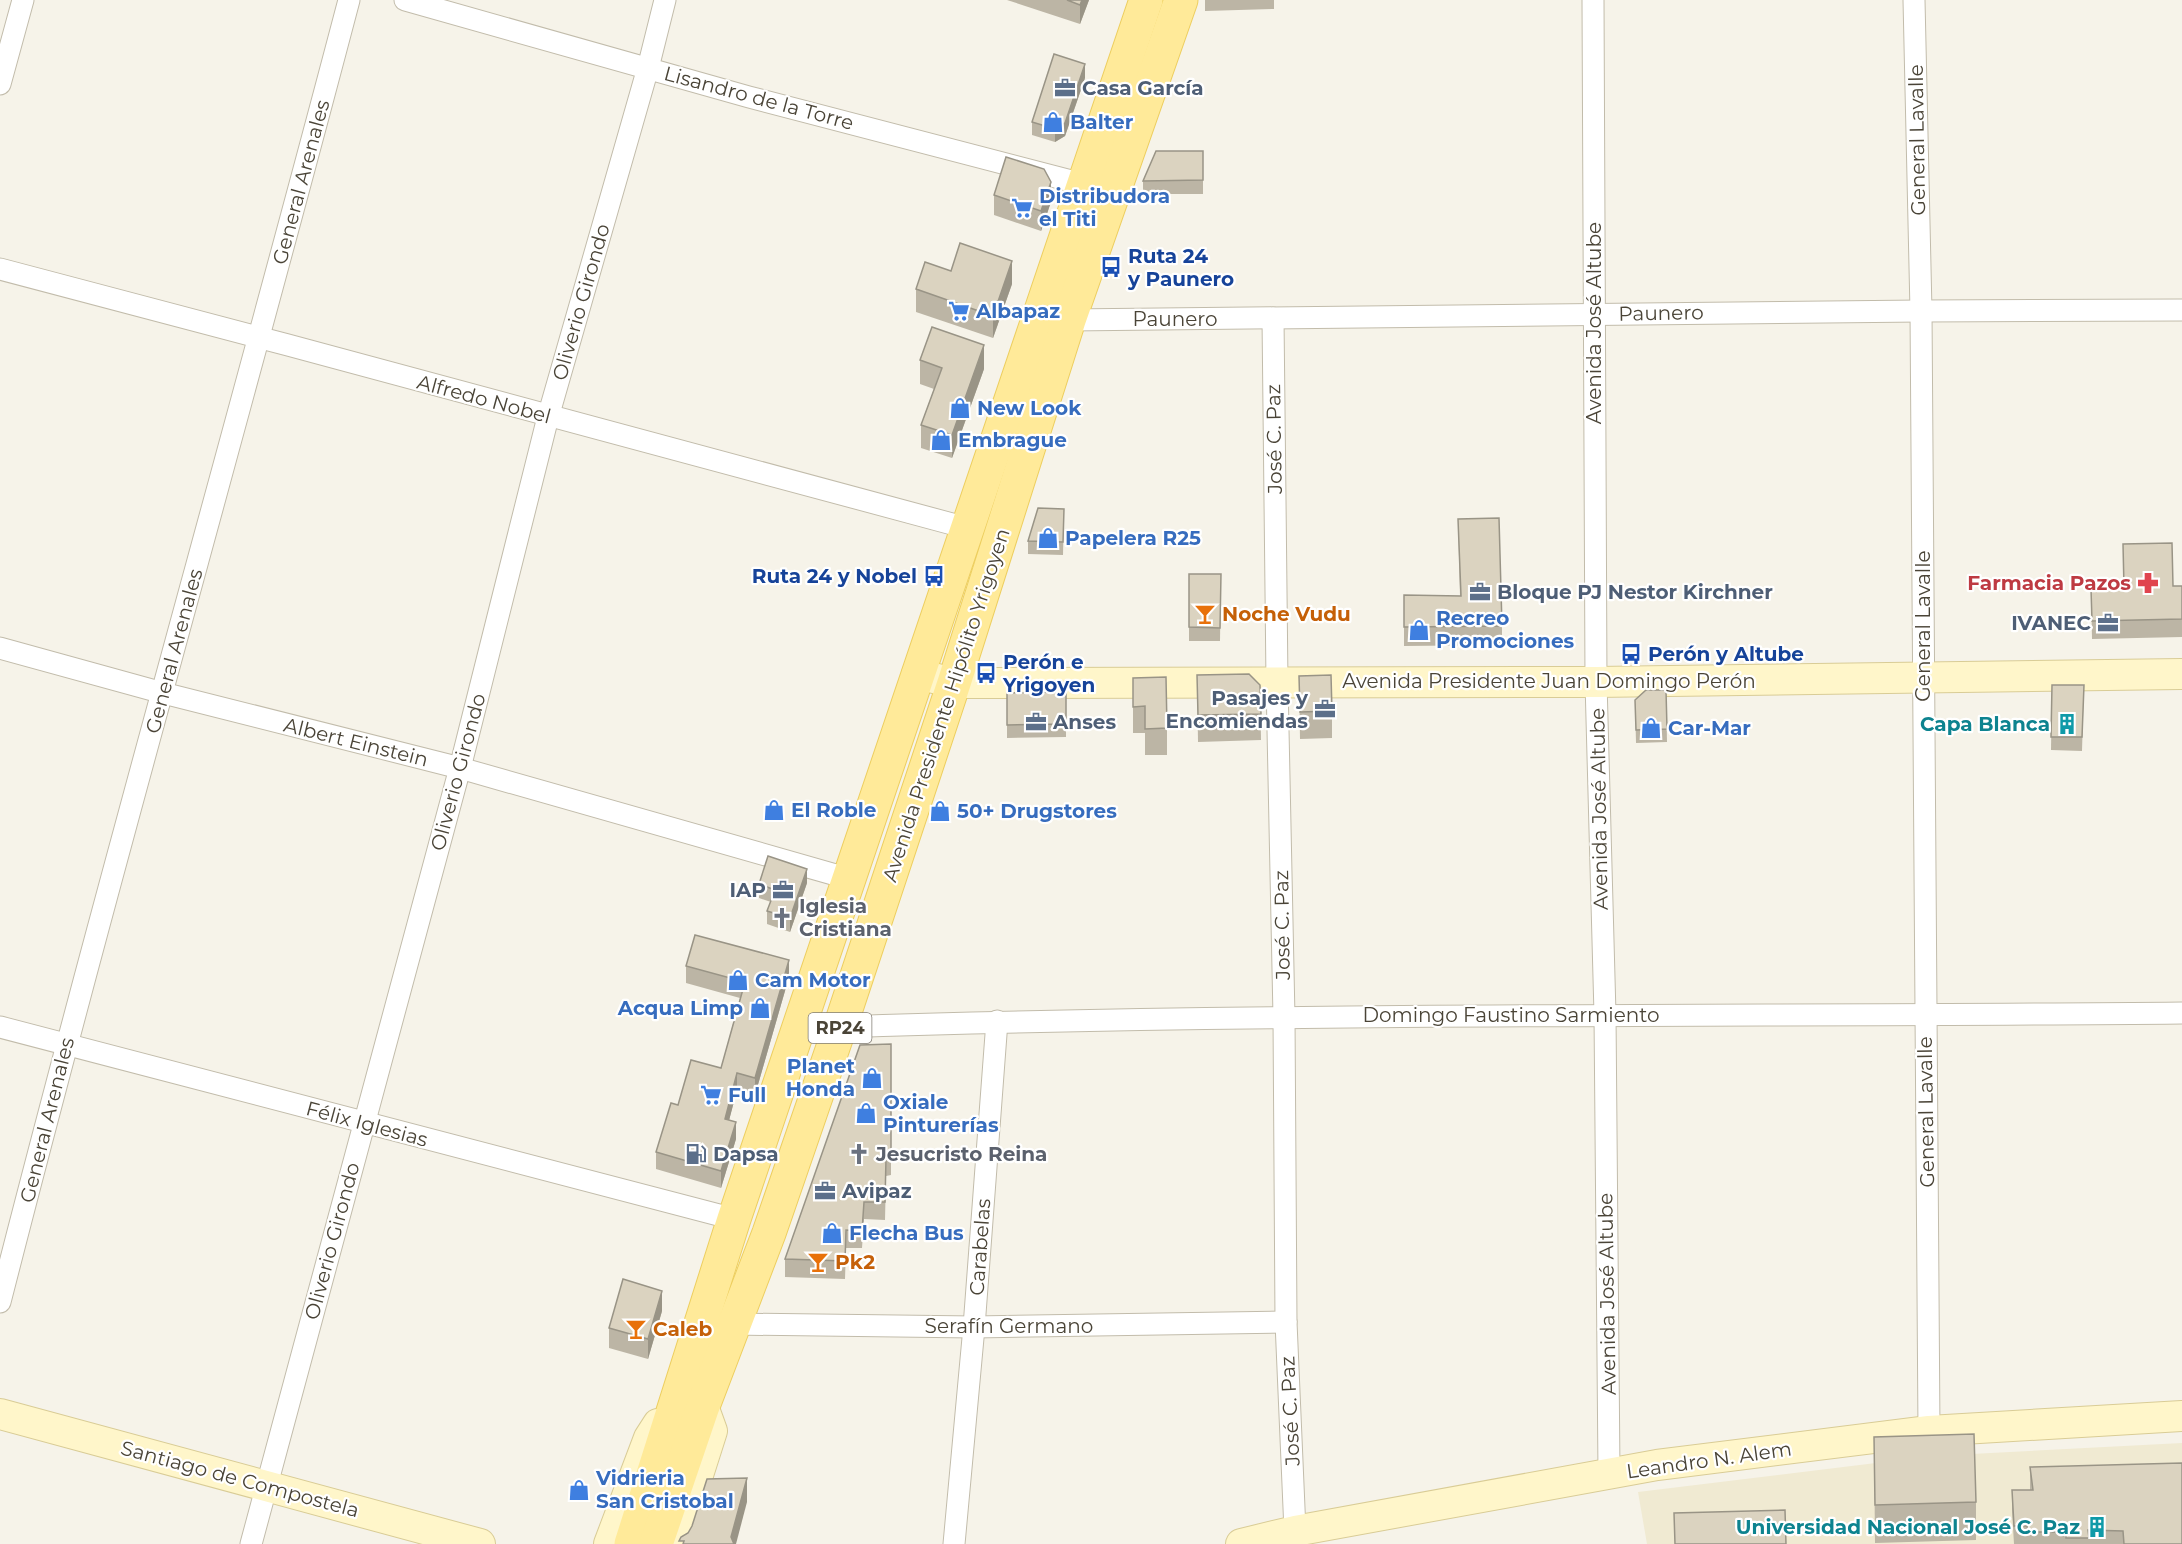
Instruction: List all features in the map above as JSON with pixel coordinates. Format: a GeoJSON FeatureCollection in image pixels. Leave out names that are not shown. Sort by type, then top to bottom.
{"type":"FeatureCollection","features":[{"type":"Feature","properties":{"kind":"main road","name":"Avenida Presidente Hipólito Yrigoyen"},"geometry":{"type":"LineString","coordinates":[[632,1544],[668,1431],[690,1400],[733,1324],[769,1233],[840,1026],[954,683],[1069,320],[1146,0]]}},
{"type":"Feature","properties":{"kind":"main road","name":"Avenida Presidente Hipólito Yrigoyen"},"geometry":{"type":"LineString","coordinates":[[657,1544],[734,1219],[917,674],[967,528],[1099,189],[1181,0]]}},
{"type":"Feature","properties":{"kind":"street"},"geometry":{"type":"LineString","coordinates":[[0,84],[23,0]]}},
{"type":"Feature","properties":{"kind":"street","name":"General Arenales"},"geometry":{"type":"LineString","coordinates":[[0,1302],[66,1044],[260,337],[349,0]]}},
{"type":"Feature","properties":{"kind":"street","name":"Lisandro de la Torre"},"geometry":{"type":"LineString","coordinates":[[405,0],[749,97],[1099,189]]}},
{"type":"Feature","properties":{"kind":"street","name":"Oliverio Girondo"},"geometry":{"type":"LineString","coordinates":[[251,1544],[460,768],[548,417],[648,68],[665,0]]}},
{"type":"Feature","properties":{"kind":"street","name":"Avenida José Altube"},"geometry":{"type":"LineString","coordinates":[[1593,0],[1596,682],[1605,1014],[1609,1473]]}},
{"type":"Feature","properties":{"kind":"street","name":"General Lavalle"},"geometry":{"type":"LineString","coordinates":[[1914,0],[1921,311],[1929,1431]]}},
{"type":"Feature","properties":{"kind":"street","name":"Alfredo Nobel"},"geometry":{"type":"LineString","coordinates":[[0,269],[967,528]]}},
{"type":"Feature","properties":{"kind":"street","name":"Paunero"},"geometry":{"type":"LineString","coordinates":[[1069,320],[2182,310]]}},
{"type":"Feature","properties":{"kind":"street","name":"José C. Paz"},"geometry":{"type":"LineString","coordinates":[[1273,318],[1276,682],[1284,1017],[1286,1322],[1295,1532]]}},
{"type":"Feature","properties":{"kind":"street","name":"Albert Einstein"},"geometry":{"type":"LineString","coordinates":[[0,648],[163,693],[460,768],[850,879]]}},
{"type":"Feature","properties":{"kind":"street","name":"Avenida Presidente Juan Domingo Perón"},"geometry":{"type":"LineString","coordinates":[[917,674],[954,683],[1596,682],[2182,674]]}},
{"type":"Feature","properties":{"kind":"street","name":"Domingo Faustino Sarmiento"},"geometry":{"type":"LineString","coordinates":[[840,1026],[997,1021],[1284,1017],[2182,1013]]}},
{"type":"Feature","properties":{"kind":"street","name":"Carabelas"},"geometry":{"type":"LineString","coordinates":[[954,1544],[974,1327],[997,1021]]}},
{"type":"Feature","properties":{"kind":"street","name":"Félix Iglesias"},"geometry":{"type":"LineString","coordinates":[[0,1027],[734,1219]]}},
{"type":"Feature","properties":{"kind":"street","name":"Serafín Germano"},"geometry":{"type":"LineString","coordinates":[[733,1324],[974,1327],[1286,1322]]}},
{"type":"Feature","properties":{"kind":"street"},"geometry":{"type":"LineString","coordinates":[[676,1544],[711,1431],[690,1400]]}},
{"type":"Feature","properties":{"kind":"street","name":"Avenida Presidente Hipólito Yrigoyen"},"geometry":{"type":"LineString","coordinates":[[609,1544],[649,1438],[690,1400]]}},
{"type":"Feature","properties":{"kind":"street","name":"Santiago de Compostela"},"geometry":{"type":"LineString","coordinates":[[0,1414],[480,1544]]}},
{"type":"Feature","properties":{"kind":"street","name":"Leandro N. Alem"},"geometry":{"type":"LineString","coordinates":[[1241,1544],[1609,1473],[1929,1431],[2182,1416]]}},
{"type":"Feature","properties":{"kind":"shaded area"},"geometry":{"type":"Polygon","coordinates":[[[2182,1443],[2182,1544],[1647,1544],[1638,1492],[1933,1456],[2182,1443]]]}},
{"type":"Feature","properties":{"kind":"building"},"geometry":{"type":"Polygon","coordinates":[[[1067,0],[1082,0],[1080,5],[1067,0]]]}},
{"type":"Feature","properties":{"kind":"building"},"geometry":{"type":"Polygon","coordinates":[[[1054,54],[1085,64],[1065,123],[1055,129],[1032,122],[1054,54]]]}},
{"type":"Feature","properties":{"kind":"building"},"geometry":{"type":"Polygon","coordinates":[[[1156,151],[1203,151],[1203,180],[1143,181],[1156,151]]]}},
{"type":"Feature","properties":{"kind":"building"},"geometry":{"type":"Polygon","coordinates":[[[1006,157],[1044,169],[1051,182],[1041,211],[994,195],[1006,157]]]}},
{"type":"Feature","properties":{"kind":"building"},"geometry":{"type":"Polygon","coordinates":[[[960,243],[1012,261],[993,316],[916,289],[925,262],[951,271],[960,243]]]}},
{"type":"Feature","properties":{"kind":"building"},"geometry":{"type":"Polygon","coordinates":[[[932,327],[984,345],[952,435],[921,425],[942,368],[920,360],[932,327]]]}},
{"type":"Feature","properties":{"kind":"building"},"geometry":{"type":"Polygon","coordinates":[[[1038,508],[1064,509],[1063,542],[1028,541],[1038,508]]]}},
{"type":"Feature","properties":{"kind":"building"},"geometry":{"type":"Polygon","coordinates":[[[1499,518],[1502,626],[1404,627],[1404,595],[1461,596],[1458,519],[1499,518]]]}},
{"type":"Feature","properties":{"kind":"building"},"geometry":{"type":"Polygon","coordinates":[[[2172,543],[2173,586],[2182,586],[2182,619],[2092,621],[2091,589],[2124,588],[2123,544],[2172,543]]]}},
{"type":"Feature","properties":{"kind":"building","name":"Noche Vudu"},"geometry":{"type":"Polygon","coordinates":[[[1189,574],[1221,574],[1220,628],[1189,627],[1189,574]]]}},
{"type":"Feature","properties":{"kind":"building"},"geometry":{"type":"Polygon","coordinates":[[[1249,674],[1260,685],[1261,714],[1198,715],[1197,675],[1249,674]]]}},
{"type":"Feature","properties":{"kind":"building"},"geometry":{"type":"Polygon","coordinates":[[[1331,675],[1332,711],[1300,712],[1299,676],[1331,675]]]}},
{"type":"Feature","properties":{"kind":"building"},"geometry":{"type":"Polygon","coordinates":[[[1166,677],[1167,728],[1145,729],[1145,706],[1133,707],[1133,678],[1166,677]]]}},
{"type":"Feature","properties":{"kind":"building","name":"Capa Blanca"},"geometry":{"type":"Polygon","coordinates":[[[2052,685],[2084,685],[2082,737],[2051,737],[2052,685]]]}},
{"type":"Feature","properties":{"kind":"building","name":"Car-Mar"},"geometry":{"type":"Polygon","coordinates":[[[1646,690],[1666,690],[1667,729],[1636,730],[1635,700],[1646,690]]]}},
{"type":"Feature","properties":{"kind":"building"},"geometry":{"type":"Polygon","coordinates":[[[1066,692],[1066,724],[1007,725],[1007,693],[1066,692]]]}},
{"type":"Feature","properties":{"kind":"building"},"geometry":{"type":"Polygon","coordinates":[[[768,856],[807,869],[790,918],[767,911],[775,890],[759,884],[768,856]]]}},
{"type":"Feature","properties":{"kind":"building"},"geometry":{"type":"Polygon","coordinates":[[[695,935],[789,960],[755,1078],[737,1073],[725,1119],[736,1122],[721,1171],[656,1152],[671,1103],[678,1105],[691,1060],[721,1068],[745,982],[686,966],[695,935]]]}},
{"type":"Feature","properties":{"kind":"building"},"geometry":{"type":"Polygon","coordinates":[[[891,1044],[891,1158],[886,1158],[885,1202],[864,1202],[862,1231],[846,1230],[845,1261],[785,1259],[860,1045],[891,1044]]]}},
{"type":"Feature","properties":{"kind":"building"},"geometry":{"type":"Polygon","coordinates":[[[623,1279],[662,1291],[648,1339],[609,1328],[623,1279]]]}},
{"type":"Feature","properties":{"kind":"building"},"geometry":{"type":"Polygon","coordinates":[[[1974,1434],[1976,1502],[1875,1505],[1874,1437],[1974,1434]]]}},
{"type":"Feature","properties":{"kind":"building","name":"Universidad Nacional José C. Paz"},"geometry":{"type":"Polygon","coordinates":[[[2182,1463],[2182,1544],[2124,1544],[2123,1531],[2088,1530],[2089,1538],[2066,1538],[2066,1532],[2028,1532],[2027,1526],[2014,1526],[2012,1490],[2033,1490],[2030,1467],[2182,1463]]]}},
{"type":"Feature","properties":{"kind":"building"},"geometry":{"type":"Polygon","coordinates":[[[747,1478],[731,1537],[734,1544],[683,1544],[684,1541],[679,1541],[692,1526],[707,1479],[747,1478]]]}},
{"type":"Feature","properties":{"kind":"building"},"geometry":{"type":"Polygon","coordinates":[[[1785,1510],[1786,1544],[1675,1544],[1674,1513],[1785,1510]]]}},
{"type":"Feature","properties":{"kind":"place","name":"Casa García"},"geometry":{"type":"Point","coordinates":[1065,88]}},
{"type":"Feature","properties":{"kind":"place","name":"Balter"},"geometry":{"type":"Point","coordinates":[1053,122]}},
{"type":"Feature","properties":{"kind":"place","name":"Distribudora el Titi"},"geometry":{"type":"Point","coordinates":[1022,208]}},
{"type":"Feature","properties":{"kind":"place","name":"Ruta 24 y Paunero"},"geometry":{"type":"Point","coordinates":[1111,267]}},
{"type":"Feature","properties":{"kind":"place","name":"Albapaz"},"geometry":{"type":"Point","coordinates":[959,311]}},
{"type":"Feature","properties":{"kind":"place","name":"New Look"},"geometry":{"type":"Point","coordinates":[960,408]}},
{"type":"Feature","properties":{"kind":"place","name":"Embrague"},"geometry":{"type":"Point","coordinates":[941,440]}},
{"type":"Feature","properties":{"kind":"place","name":"Papelera R25"},"geometry":{"type":"Point","coordinates":[1048,538]}},
{"type":"Feature","properties":{"kind":"place","name":"Ruta 24 y Nobel"},"geometry":{"type":"Point","coordinates":[934,576]}},
{"type":"Feature","properties":{"kind":"place","name":"Farmacia Pazos"},"geometry":{"type":"Point","coordinates":[2148,583]}},
{"type":"Feature","properties":{"kind":"place","name":"Bloque PJ Nestor Kirchner"},"geometry":{"type":"Point","coordinates":[1480,592]}},
{"type":"Feature","properties":{"kind":"place","name":"Noche Vudu"},"geometry":{"type":"Point","coordinates":[1205,614]}},
{"type":"Feature","properties":{"kind":"place","name":"IVANEC"},"geometry":{"type":"Point","coordinates":[2108,623]}},
{"type":"Feature","properties":{"kind":"place","name":"Recreo Promociones"},"geometry":{"type":"Point","coordinates":[1419,630]}},
{"type":"Feature","properties":{"kind":"place","name":"Perón y Altube"},"geometry":{"type":"Point","coordinates":[1631,654]}},
{"type":"Feature","properties":{"kind":"place","name":"Perón e Yrigoyen"},"geometry":{"type":"Point","coordinates":[986,673]}},
{"type":"Feature","properties":{"kind":"place","name":"Pasajes y Encomiendas"},"geometry":{"type":"Point","coordinates":[1325,709]}},
{"type":"Feature","properties":{"kind":"place","name":"Anses"},"geometry":{"type":"Point","coordinates":[1036,722]}},
{"type":"Feature","properties":{"kind":"place","name":"Capa Blanca"},"geometry":{"type":"Point","coordinates":[2067,724]}},
{"type":"Feature","properties":{"kind":"place","name":"Car-Mar"},"geometry":{"type":"Point","coordinates":[1651,728]}},
{"type":"Feature","properties":{"kind":"place","name":"El Roble"},"geometry":{"type":"Point","coordinates":[774,810]}},
{"type":"Feature","properties":{"kind":"place","name":"50+ Drugstores"},"geometry":{"type":"Point","coordinates":[940,811]}},
{"type":"Feature","properties":{"kind":"place","name":"IAP"},"geometry":{"type":"Point","coordinates":[783,890]}},
{"type":"Feature","properties":{"kind":"place","name":"Iglesia Cristiana"},"geometry":{"type":"Point","coordinates":[782,918]}},
{"type":"Feature","properties":{"kind":"place","name":"Cam Motor"},"geometry":{"type":"Point","coordinates":[738,980]}},
{"type":"Feature","properties":{"kind":"place","name":"Acqua Limp"},"geometry":{"type":"Point","coordinates":[760,1008]}},
{"type":"Feature","properties":{"kind":"place","name":"Planet Honda"},"geometry":{"type":"Point","coordinates":[872,1078]}},
{"type":"Feature","properties":{"kind":"place","name":"Full"},"geometry":{"type":"Point","coordinates":[711,1095]}},
{"type":"Feature","properties":{"kind":"place","name":"Oxiale Pinturerías"},"geometry":{"type":"Point","coordinates":[866,1113]}},
{"type":"Feature","properties":{"kind":"place","name":"Dapsa"},"geometry":{"type":"Point","coordinates":[696,1154]}},
{"type":"Feature","properties":{"kind":"place","name":"Jesucristo Reina"},"geometry":{"type":"Point","coordinates":[859,1154]}},
{"type":"Feature","properties":{"kind":"place","name":"Avipaz"},"geometry":{"type":"Point","coordinates":[825,1191]}},
{"type":"Feature","properties":{"kind":"place","name":"Flecha Bus"},"geometry":{"type":"Point","coordinates":[832,1233]}},
{"type":"Feature","properties":{"kind":"place","name":"Pk2"},"geometry":{"type":"Point","coordinates":[818,1262]}},
{"type":"Feature","properties":{"kind":"place","name":"Caleb"},"geometry":{"type":"Point","coordinates":[636,1329]}},
{"type":"Feature","properties":{"kind":"place","name":"Vidrieria San Cristobal"},"geometry":{"type":"Point","coordinates":[579,1490]}},
{"type":"Feature","properties":{"kind":"place","name":"Universidad Nacional José C. Paz"},"geometry":{"type":"Point","coordinates":[2097,1527]}}]}
